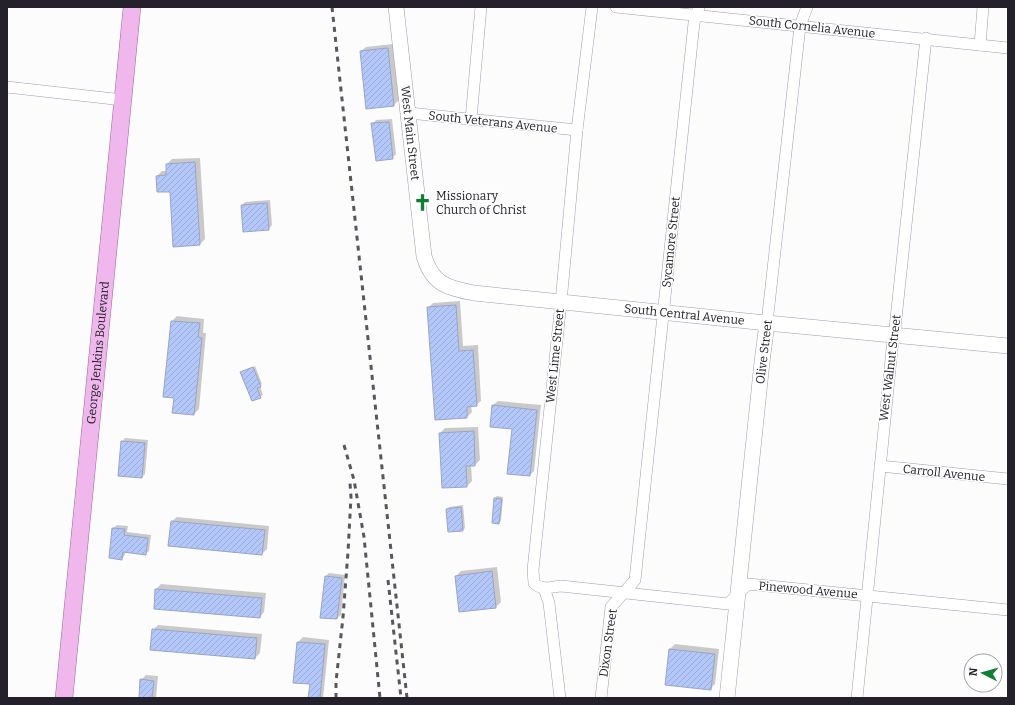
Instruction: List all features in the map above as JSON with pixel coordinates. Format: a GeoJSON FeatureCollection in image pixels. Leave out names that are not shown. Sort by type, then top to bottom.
{"type":"FeatureCollection","features":[{"type":"Feature","properties":{"kind":"main road","name":"George Jenkins Boulevard"},"geometry":{"type":"LineString","coordinates":[[64,698],[132,7]]}},
{"type":"Feature","properties":{"kind":"main road","name":"West Main Street"},"geometry":{"type":"LineString","coordinates":[[396,7],[424,256],[427,266],[436,279]]}},
{"type":"Feature","properties":{"kind":"main road","name":"South Central Avenue"},"geometry":{"type":"LineString","coordinates":[[436,279],[444,286],[474,292],[767,323],[1008,346]]}},
{"type":"Feature","properties":{"kind":"main road","name":"Olive Street"},"geometry":{"type":"LineString","coordinates":[[727,698],[767,323]]}},
{"type":"Feature","properties":{"kind":"street"},"geometry":{"type":"LineString","coordinates":[[471,119],[482,7]]}},
{"type":"Feature","properties":{"kind":"street","name":"West Lime Street"},"geometry":{"type":"LineString","coordinates":[[560,698],[549,603],[544,588],[540,588],[534,583],[533,570],[577,130],[592,7]]}},
{"type":"Feature","properties":{"kind":"street","name":"South Cornelia Avenue"},"geometry":{"type":"LineString","coordinates":[[616,7],[698,11],[800,26],[926,38],[1008,48]]}},
{"type":"Feature","properties":{"kind":"street","name":"Olive Street"},"geometry":{"type":"LineString","coordinates":[[767,323],[800,26],[807,7]]}},
{"type":"Feature","properties":{"kind":"street"},"geometry":{"type":"LineString","coordinates":[[980,45],[983,9]]}},
{"type":"Feature","properties":{"kind":"street","name":"Sycamore Street"},"geometry":{"type":"LineString","coordinates":[[625,592],[635,580],[694,23],[698,11]]}},
{"type":"Feature","properties":{"kind":"street","name":"West Walnut Street"},"geometry":{"type":"LineString","coordinates":[[857,698],[880,466],[926,38]]}},
{"type":"Feature","properties":{"kind":"street"},"geometry":{"type":"LineString","coordinates":[[7,87],[123,100]]}},
{"type":"Feature","properties":{"kind":"street","name":"South Veterans Avenue"},"geometry":{"type":"LineString","coordinates":[[409,113],[577,130]]}},
{"type":"Feature","properties":{"kind":"street","name":"Carroll Avenue"},"geometry":{"type":"LineString","coordinates":[[880,466],[1008,479]]}},
{"type":"Feature","properties":{"kind":"street","name":"Pinewood Avenue"},"geometry":{"type":"LineString","coordinates":[[544,588],[561,586],[728,604],[748,584],[1008,610]]}},
{"type":"Feature","properties":{"kind":"street","name":"Dixon Street"},"geometry":{"type":"LineString","coordinates":[[601,698],[611,607],[625,592]]}},
{"type":"Feature","properties":{"kind":"building"},"geometry":{"type":"Polygon","coordinates":[[[388,48],[394,106],[366,109],[360,51],[388,48]]]}},
{"type":"Feature","properties":{"kind":"building"},"geometry":{"type":"Polygon","coordinates":[[[389,122],[393,159],[376,161],[371,123],[389,122]]]}},
{"type":"Feature","properties":{"kind":"building"},"geometry":{"type":"Polygon","coordinates":[[[195,162],[200,245],[173,247],[170,192],[157,192],[156,176],[166,175],[166,164],[195,162]]]}},
{"type":"Feature","properties":{"kind":"building"},"geometry":{"type":"Polygon","coordinates":[[[267,203],[269,230],[243,232],[241,205],[267,203]]]}},
{"type":"Feature","properties":{"kind":"building"},"geometry":{"type":"Polygon","coordinates":[[[456,305],[459,351],[473,350],[477,406],[467,407],[467,418],[435,420],[427,307],[456,305]]]}},
{"type":"Feature","properties":{"kind":"building"},"geometry":{"type":"Polygon","coordinates":[[[171,321],[200,323],[198,337],[202,338],[194,415],[172,413],[174,398],[163,397],[171,321]]]}},
{"type":"Feature","properties":{"kind":"building"},"geometry":{"type":"Polygon","coordinates":[[[253,367],[261,387],[257,388],[261,398],[252,401],[240,372],[253,367]]]}},
{"type":"Feature","properties":{"kind":"building"},"geometry":{"type":"Polygon","coordinates":[[[492,405],[537,410],[530,476],[507,474],[512,429],[490,427],[492,405]]]}},
{"type":"Feature","properties":{"kind":"building"},"geometry":{"type":"Polygon","coordinates":[[[474,431],[475,466],[466,466],[467,487],[442,488],[439,433],[474,431]]]}},
{"type":"Feature","properties":{"kind":"building"},"geometry":{"type":"Polygon","coordinates":[[[121,441],[145,443],[142,478],[118,476],[121,441]]]}},
{"type":"Feature","properties":{"kind":"building"},"geometry":{"type":"Polygon","coordinates":[[[494,498],[502,499],[499,524],[492,523],[494,498]]]}},
{"type":"Feature","properties":{"kind":"building"},"geometry":{"type":"Polygon","coordinates":[[[461,507],[463,531],[448,532],[446,509],[461,507]]]}},
{"type":"Feature","properties":{"kind":"building"},"geometry":{"type":"Polygon","coordinates":[[[171,521],[265,530],[262,555],[168,546],[171,521]]]}},
{"type":"Feature","properties":{"kind":"building"},"geometry":{"type":"Polygon","coordinates":[[[112,528],[125,529],[124,535],[148,538],[146,555],[123,552],[122,560],[109,558],[112,528]]]}},
{"type":"Feature","properties":{"kind":"building"},"geometry":{"type":"Polygon","coordinates":[[[492,571],[496,608],[459,612],[455,576],[492,571]]]}},
{"type":"Feature","properties":{"kind":"building"},"geometry":{"type":"Polygon","coordinates":[[[325,576],[342,578],[337,619],[320,618],[325,576]]]}},
{"type":"Feature","properties":{"kind":"building"},"geometry":{"type":"Polygon","coordinates":[[[155,589],[262,598],[260,618],[154,609],[155,589]]]}},
{"type":"Feature","properties":{"kind":"building"},"geometry":{"type":"Polygon","coordinates":[[[152,629],[257,638],[255,659],[150,650],[152,629]]]}},
{"type":"Feature","properties":{"kind":"building"},"geometry":{"type":"Polygon","coordinates":[[[297,642],[325,644],[320,698],[308,698],[310,684],[293,683],[297,642]]]}},
{"type":"Feature","properties":{"kind":"building"},"geometry":{"type":"Polygon","coordinates":[[[669,649],[715,654],[711,690],[665,685],[669,649]]]}},
{"type":"Feature","properties":{"kind":"building"},"geometry":{"type":"Polygon","coordinates":[[[140,679],[154,681],[152,698],[139,698],[140,679]]]}},
{"type":"Feature","properties":{"kind":"railway"},"geometry":{"type":"LineString","coordinates":[[332,7],[407,698]]}},
{"type":"Feature","properties":{"kind":"railway"},"geometry":{"type":"LineString","coordinates":[[344,445],[354,480],[364,537],[380,698]]}},
{"type":"Feature","properties":{"kind":"railway"},"geometry":{"type":"LineString","coordinates":[[336,698],[336,682],[348,552],[351,497],[350,483]]}},
{"type":"Feature","properties":{"kind":"railway"},"geometry":{"type":"LineString","coordinates":[[388,580],[401,698]]}},
{"type":"Feature","properties":{"kind":"place","name":"Missionary Church of Christ"},"geometry":{"type":"Point","coordinates":[423,203]}}]}
